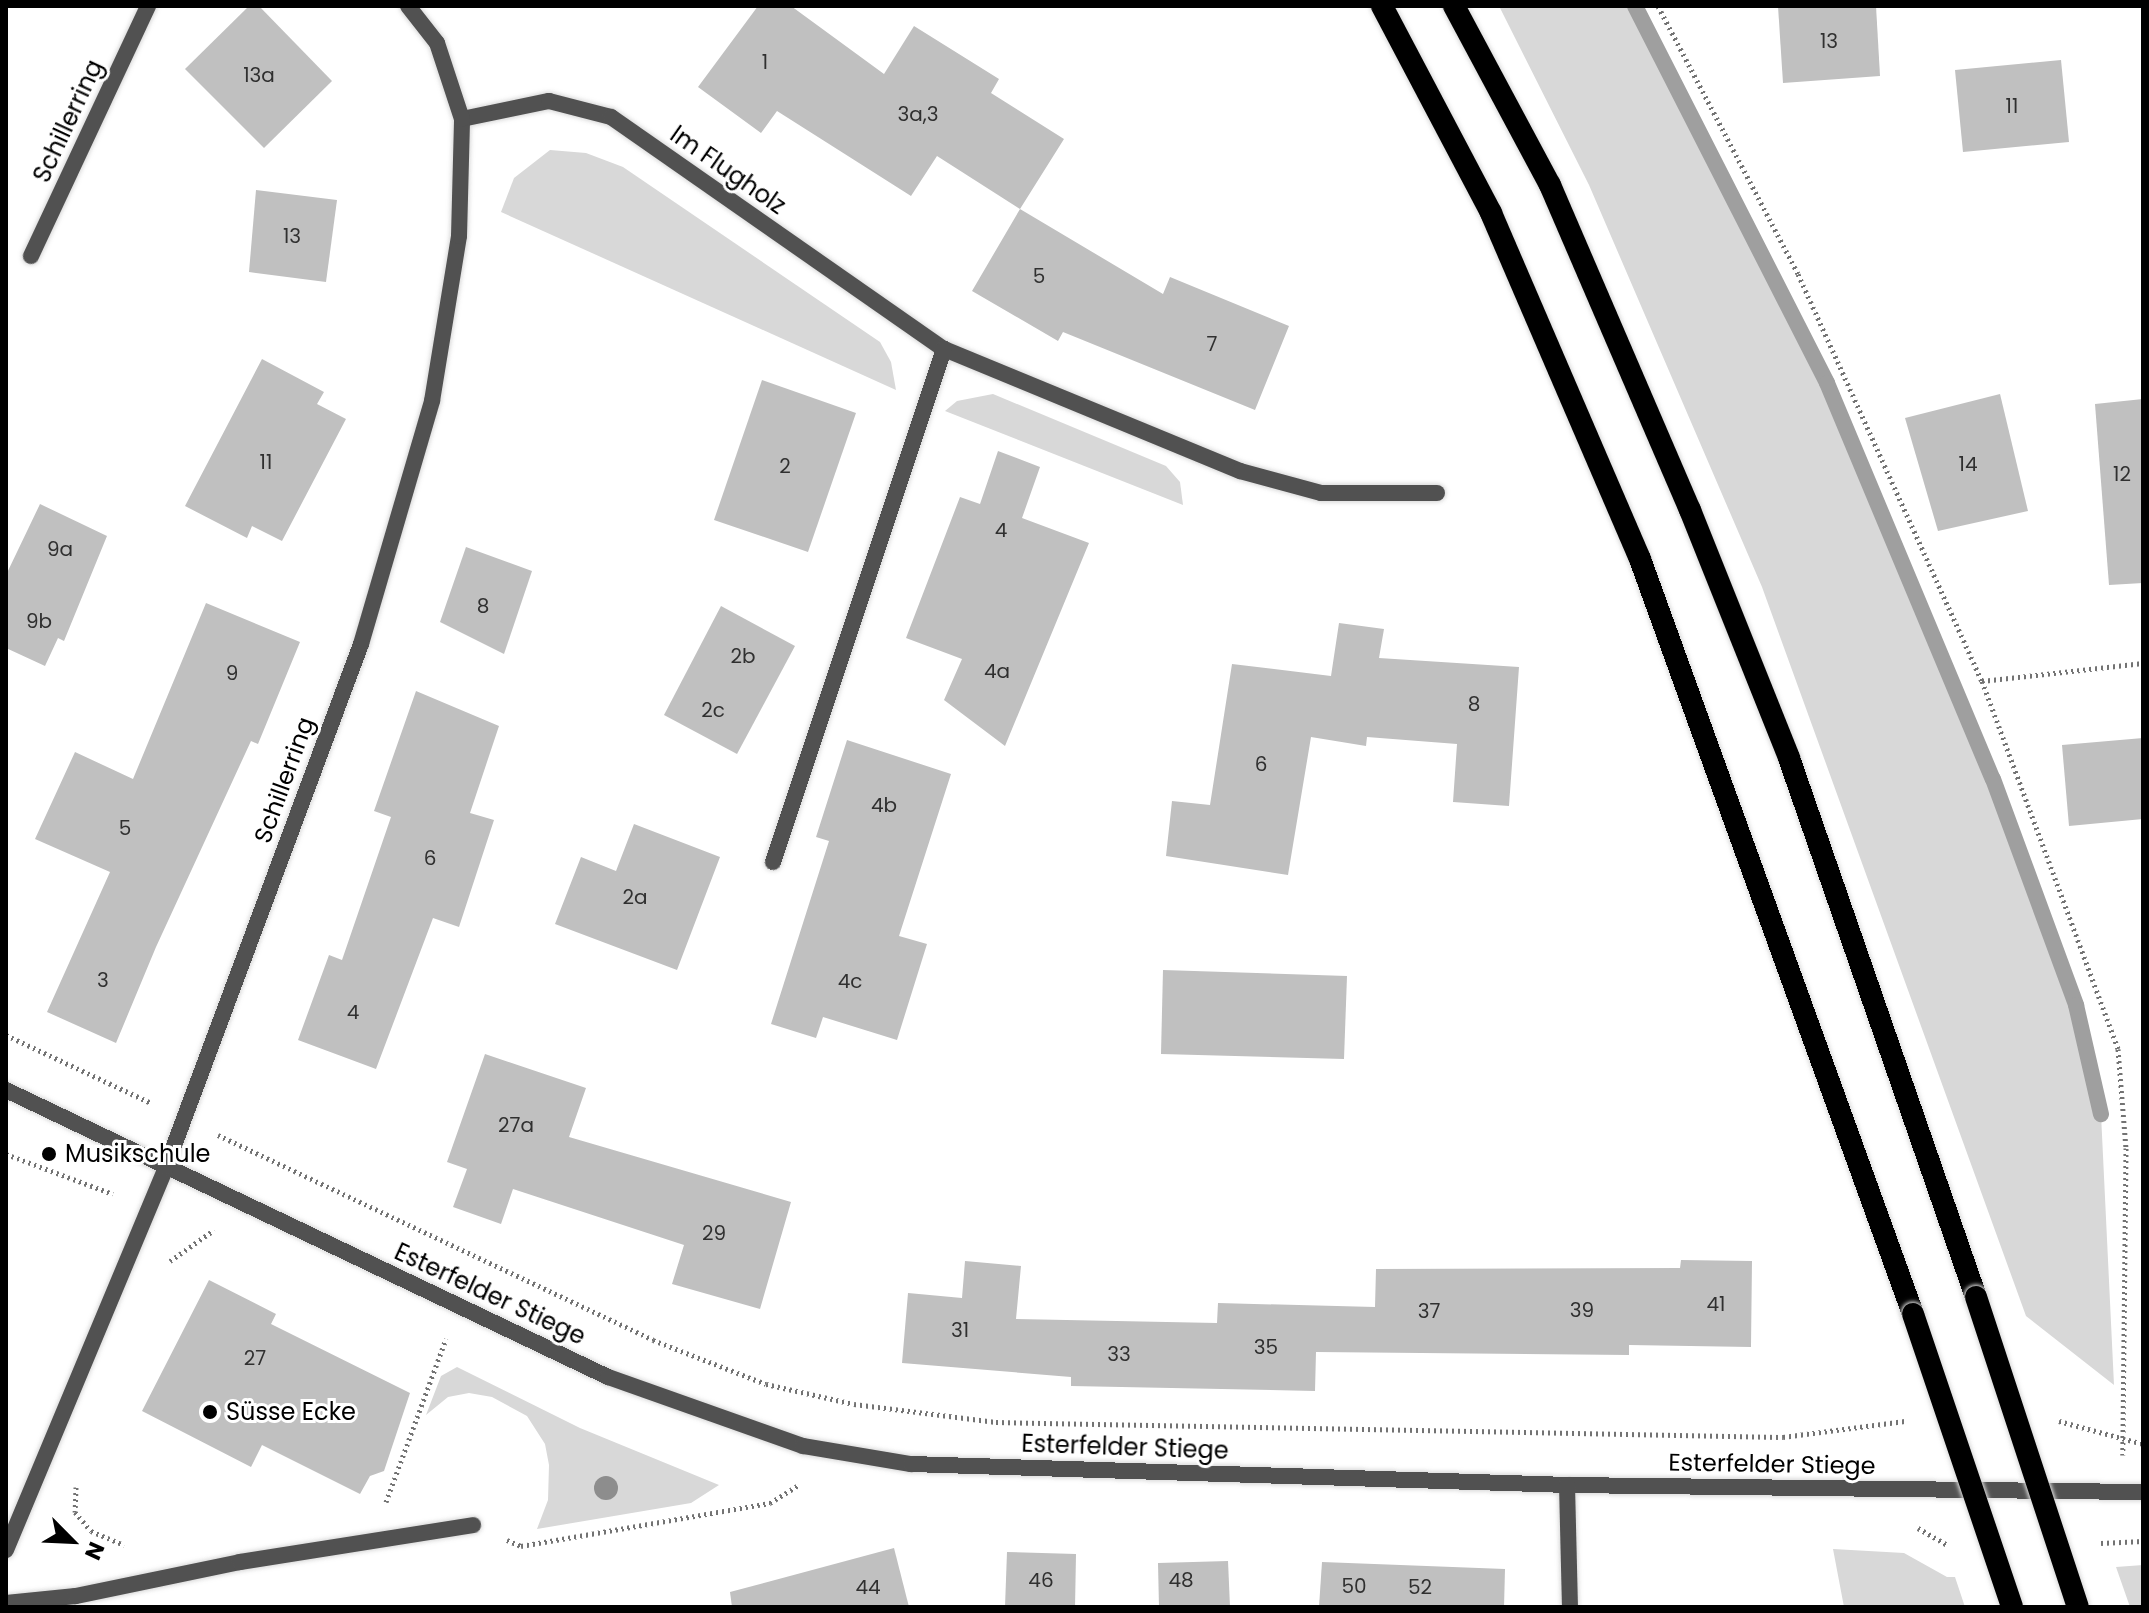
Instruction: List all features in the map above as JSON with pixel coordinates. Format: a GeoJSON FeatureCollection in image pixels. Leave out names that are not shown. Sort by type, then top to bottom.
{"type":"FeatureCollection","features":[{"type":"Feature","properties":{"kind":"highway"},"geometry":{"type":"LineString","coordinates":[[1382,6],[1491,213],[1640,559],[1913,1314],[2012,1607]]}},
{"type":"Feature","properties":{"kind":"highway"},"geometry":{"type":"LineString","coordinates":[[1454,6],[1550,185],[1690,510],[1789,758],[1976,1297],[2078,1607]]}},
{"type":"Feature","properties":{"kind":"street","name":"Schillerring"},"geometry":{"type":"LineString","coordinates":[[31,256],[148,6]]}},
{"type":"Feature","properties":{"kind":"street","name":"Schillerring"},"geometry":{"type":"LineString","coordinates":[[6,1550],[166,1167],[361,644],[432,401],[459,236],[462,119],[437,43],[408,6]]}},
{"type":"Feature","properties":{"kind":"street","name":"Im Flugholz"},"geometry":{"type":"LineString","coordinates":[[462,119],[549,101],[611,117],[944,349],[1240,471],[1321,493],[1437,493]]}},
{"type":"Feature","properties":{"kind":"street"},"geometry":{"type":"LineString","coordinates":[[773,862],[944,349]]}},
{"type":"Feature","properties":{"kind":"street","name":"Esterfelder Stiege"},"geometry":{"type":"LineString","coordinates":[[6,1090],[608,1377],[803,1446],[911,1464],[1567,1485],[2143,1492]]}},
{"type":"Feature","properties":{"kind":"street"},"geometry":{"type":"LineString","coordinates":[[1567,1485],[1570,1607]]}},
{"type":"Feature","properties":{"kind":"street"},"geometry":{"type":"LineString","coordinates":[[6,1603],[76,1596],[473,1525]]}},
{"type":"Feature","properties":{"kind":"path"},"geometry":{"type":"LineString","coordinates":[[1658,6],[1798,274],[1982,681],[2118,1049],[2126,1148],[2123,1542]]}},
{"type":"Feature","properties":{"kind":"path"},"geometry":{"type":"LineString","coordinates":[[1982,681],[2143,663]]}},
{"type":"Feature","properties":{"kind":"path"},"geometry":{"type":"LineString","coordinates":[[6,1035],[653,1340],[766,1384],[854,1404],[996,1422],[1783,1437],[1920,1421]]}},
{"type":"Feature","properties":{"kind":"path"},"geometry":{"type":"LineString","coordinates":[[163,1271],[215,1229]]}},
{"type":"Feature","properties":{"kind":"path"},"geometry":{"type":"LineString","coordinates":[[370,1541],[446,1338]]}},
{"type":"Feature","properties":{"kind":"path"},"geometry":{"type":"LineString","coordinates":[[2046,1421],[2143,1444]]}},
{"type":"Feature","properties":{"kind":"path"},"geometry":{"type":"LineString","coordinates":[[77,1474],[75,1512],[111,1544],[135,1547]]}},
{"type":"Feature","properties":{"kind":"path"},"geometry":{"type":"LineString","coordinates":[[473,1525],[521,1546],[770,1503],[804,1482]]}},
{"type":"Feature","properties":{"kind":"shaded area"},"geometry":{"type":"Polygon","coordinates":[[[1499,6],[1635,6],[1827,383],[1993,779],[2076,1005],[2101,1114],[2114,1385],[2026,1316],[1762,587],[1589,185],[1499,6]]]}},
{"type":"Feature","properties":{"kind":"shaded area"},"geometry":{"type":"Polygon","coordinates":[[[550,150],[586,153],[623,167],[880,342],[891,362],[896,390],[501,212],[514,178],[550,150]]]}},
{"type":"Feature","properties":{"kind":"shaded area"},"geometry":{"type":"Polygon","coordinates":[[[993,394],[1166,466],[1180,482],[1183,505],[945,411],[957,401],[993,394]]]}},
{"type":"Feature","properties":{"kind":"shaded area"},"geometry":{"type":"Polygon","coordinates":[[[457,1367],[580,1428],[719,1485],[691,1503],[537,1529],[548,1500],[549,1465],[545,1444],[527,1416],[492,1397],[469,1393],[448,1397],[426,1415],[441,1376],[457,1367]]]}},
{"type":"Feature","properties":{"kind":"shaded area"},"geometry":{"type":"Polygon","coordinates":[[[1833,1549],[1904,1553],[1947,1577],[1955,1577],[1965,1607],[1844,1607],[1833,1549]]]}},
{"type":"Feature","properties":{"kind":"shaded area"},"geometry":{"type":"Polygon","coordinates":[[[2143,1565],[2143,1607],[2130,1607],[2116,1567],[2143,1565]]]}},
{"type":"Feature","properties":{"kind":"building"},"geometry":{"type":"Polygon","coordinates":[[[249,6],[259,6],[332,81],[264,148],[185,69],[249,6]]]}},
{"type":"Feature","properties":{"kind":"building"},"geometry":{"type":"Polygon","coordinates":[[[758,6],[791,6],[884,74],[914,26],[999,79],[991,93],[1064,139],[1020,209],[937,156],[911,196],[777,111],[761,133],[698,87],[758,6]]]}},
{"type":"Feature","properties":{"kind":"building"},"geometry":{"type":"Polygon","coordinates":[[[1778,6],[1876,6],[1880,76],[1783,83],[1778,6]]]}},
{"type":"Feature","properties":{"kind":"building"},"geometry":{"type":"Polygon","coordinates":[[[2061,60],[2069,142],[1963,152],[1955,70],[2061,60]]]}},
{"type":"Feature","properties":{"kind":"building"},"geometry":{"type":"Polygon","coordinates":[[[256,190],[337,200],[326,282],[249,272],[256,190]]]}},
{"type":"Feature","properties":{"kind":"building"},"geometry":{"type":"Polygon","coordinates":[[[1020,209],[1163,294],[1170,277],[1289,326],[1255,410],[1063,332],[1058,341],[972,291],[1020,209]]]}},
{"type":"Feature","properties":{"kind":"building"},"geometry":{"type":"Polygon","coordinates":[[[262,359],[324,392],[317,404],[346,419],[282,541],[252,526],[247,538],[185,506],[262,359]]]}},
{"type":"Feature","properties":{"kind":"building"},"geometry":{"type":"Polygon","coordinates":[[[762,380],[856,413],[808,552],[714,520],[762,380]]]}},
{"type":"Feature","properties":{"kind":"building"},"geometry":{"type":"Polygon","coordinates":[[[2000,394],[2028,511],[1938,531],[1905,418],[2000,394]]]}},
{"type":"Feature","properties":{"kind":"building"},"geometry":{"type":"Polygon","coordinates":[[[2143,399],[2143,583],[2109,585],[2095,404],[2143,399]]]}},
{"type":"Feature","properties":{"kind":"building"},"geometry":{"type":"Polygon","coordinates":[[[998,451],[1040,467],[1022,518],[1089,543],[1005,746],[944,700],[962,659],[906,638],[960,497],[980,504],[998,451]]]}},
{"type":"Feature","properties":{"kind":"building"},"geometry":{"type":"Polygon","coordinates":[[[40,504],[107,536],[64,641],[58,638],[45,666],[6,648],[6,575],[40,504]]]}},
{"type":"Feature","properties":{"kind":"building"},"geometry":{"type":"Polygon","coordinates":[[[466,547],[532,571],[504,654],[440,622],[466,547]]]}},
{"type":"Feature","properties":{"kind":"building"},"geometry":{"type":"Polygon","coordinates":[[[206,603],[300,642],[258,744],[251,741],[156,947],[116,1043],[47,1012],[110,872],[35,839],[75,752],[133,779],[206,603]]]}},
{"type":"Feature","properties":{"kind":"building"},"geometry":{"type":"Polygon","coordinates":[[[721,606],[795,646],[737,754],[664,715],[721,606]]]}},
{"type":"Feature","properties":{"kind":"building"},"geometry":{"type":"Polygon","coordinates":[[[1339,623],[1384,629],[1379,658],[1519,667],[1509,806],[1453,802],[1457,744],[1367,737],[1366,746],[1311,737],[1288,875],[1166,856],[1172,801],[1210,805],[1232,664],[1331,676],[1339,623]]]}},
{"type":"Feature","properties":{"kind":"building"},"geometry":{"type":"Polygon","coordinates":[[[416,691],[499,726],[470,813],[494,820],[459,927],[433,918],[376,1069],[298,1040],[329,955],[342,960],[391,817],[374,811],[416,691]]]}},
{"type":"Feature","properties":{"kind":"building"},"geometry":{"type":"Polygon","coordinates":[[[2143,738],[2143,819],[2069,826],[2062,745],[2143,738]]]}},
{"type":"Feature","properties":{"kind":"building"},"geometry":{"type":"Polygon","coordinates":[[[847,740],[951,774],[899,936],[927,944],[897,1040],[823,1017],[816,1038],[771,1024],[829,841],[816,837],[847,740]]]}},
{"type":"Feature","properties":{"kind":"building"},"geometry":{"type":"Polygon","coordinates":[[[634,824],[720,857],[677,970],[555,924],[581,857],[616,871],[634,824]]]}},
{"type":"Feature","properties":{"kind":"building"},"geometry":{"type":"Polygon","coordinates":[[[1163,970],[1347,976],[1344,1059],[1161,1054],[1163,970]]]}},
{"type":"Feature","properties":{"kind":"building"},"geometry":{"type":"Polygon","coordinates":[[[485,1054],[586,1088],[569,1137],[791,1202],[760,1309],[672,1284],[684,1245],[513,1189],[501,1224],[453,1207],[467,1169],[447,1162],[485,1054]]]}},
{"type":"Feature","properties":{"kind":"building"},"geometry":{"type":"Polygon","coordinates":[[[1681,1260],[1752,1261],[1751,1347],[1629,1345],[1629,1355],[1316,1352],[1315,1391],[1071,1386],[1071,1377],[902,1363],[908,1293],[962,1298],[965,1261],[1021,1266],[1016,1319],[1217,1323],[1218,1303],[1375,1307],[1376,1269],[1680,1268],[1681,1260]]]}},
{"type":"Feature","properties":{"kind":"building"},"geometry":{"type":"Polygon","coordinates":[[[209,1280],[276,1314],[271,1324],[410,1393],[384,1471],[370,1476],[360,1494],[262,1445],[251,1467],[142,1411],[209,1280]]]}},
{"type":"Feature","properties":{"kind":"building"},"geometry":{"type":"Polygon","coordinates":[[[894,1548],[909,1607],[732,1607],[730,1592],[894,1548]]]}},
{"type":"Feature","properties":{"kind":"building"},"geometry":{"type":"Polygon","coordinates":[[[1007,1552],[1076,1554],[1075,1607],[1005,1607],[1007,1552]]]}},
{"type":"Feature","properties":{"kind":"building"},"geometry":{"type":"Polygon","coordinates":[[[1228,1561],[1230,1607],[1159,1607],[1158,1563],[1228,1561]]]}},
{"type":"Feature","properties":{"kind":"building"},"geometry":{"type":"Polygon","coordinates":[[[1322,1562],[1505,1569],[1504,1607],[1319,1607],[1322,1562]]]}},
{"type":"Feature","properties":{"kind":"waterway"},"geometry":{"type":"LineString","coordinates":[[1635,6],[1827,383],[1993,779],[2076,1005],[2101,1114]]}},
{"type":"Feature","properties":{"kind":"place","name":"Musikschule"},"geometry":{"type":"Point","coordinates":[49,1154]}},
{"type":"Feature","properties":{"kind":"place","name":"Süsse Ecke"},"geometry":{"type":"Point","coordinates":[210,1412]}}]}
